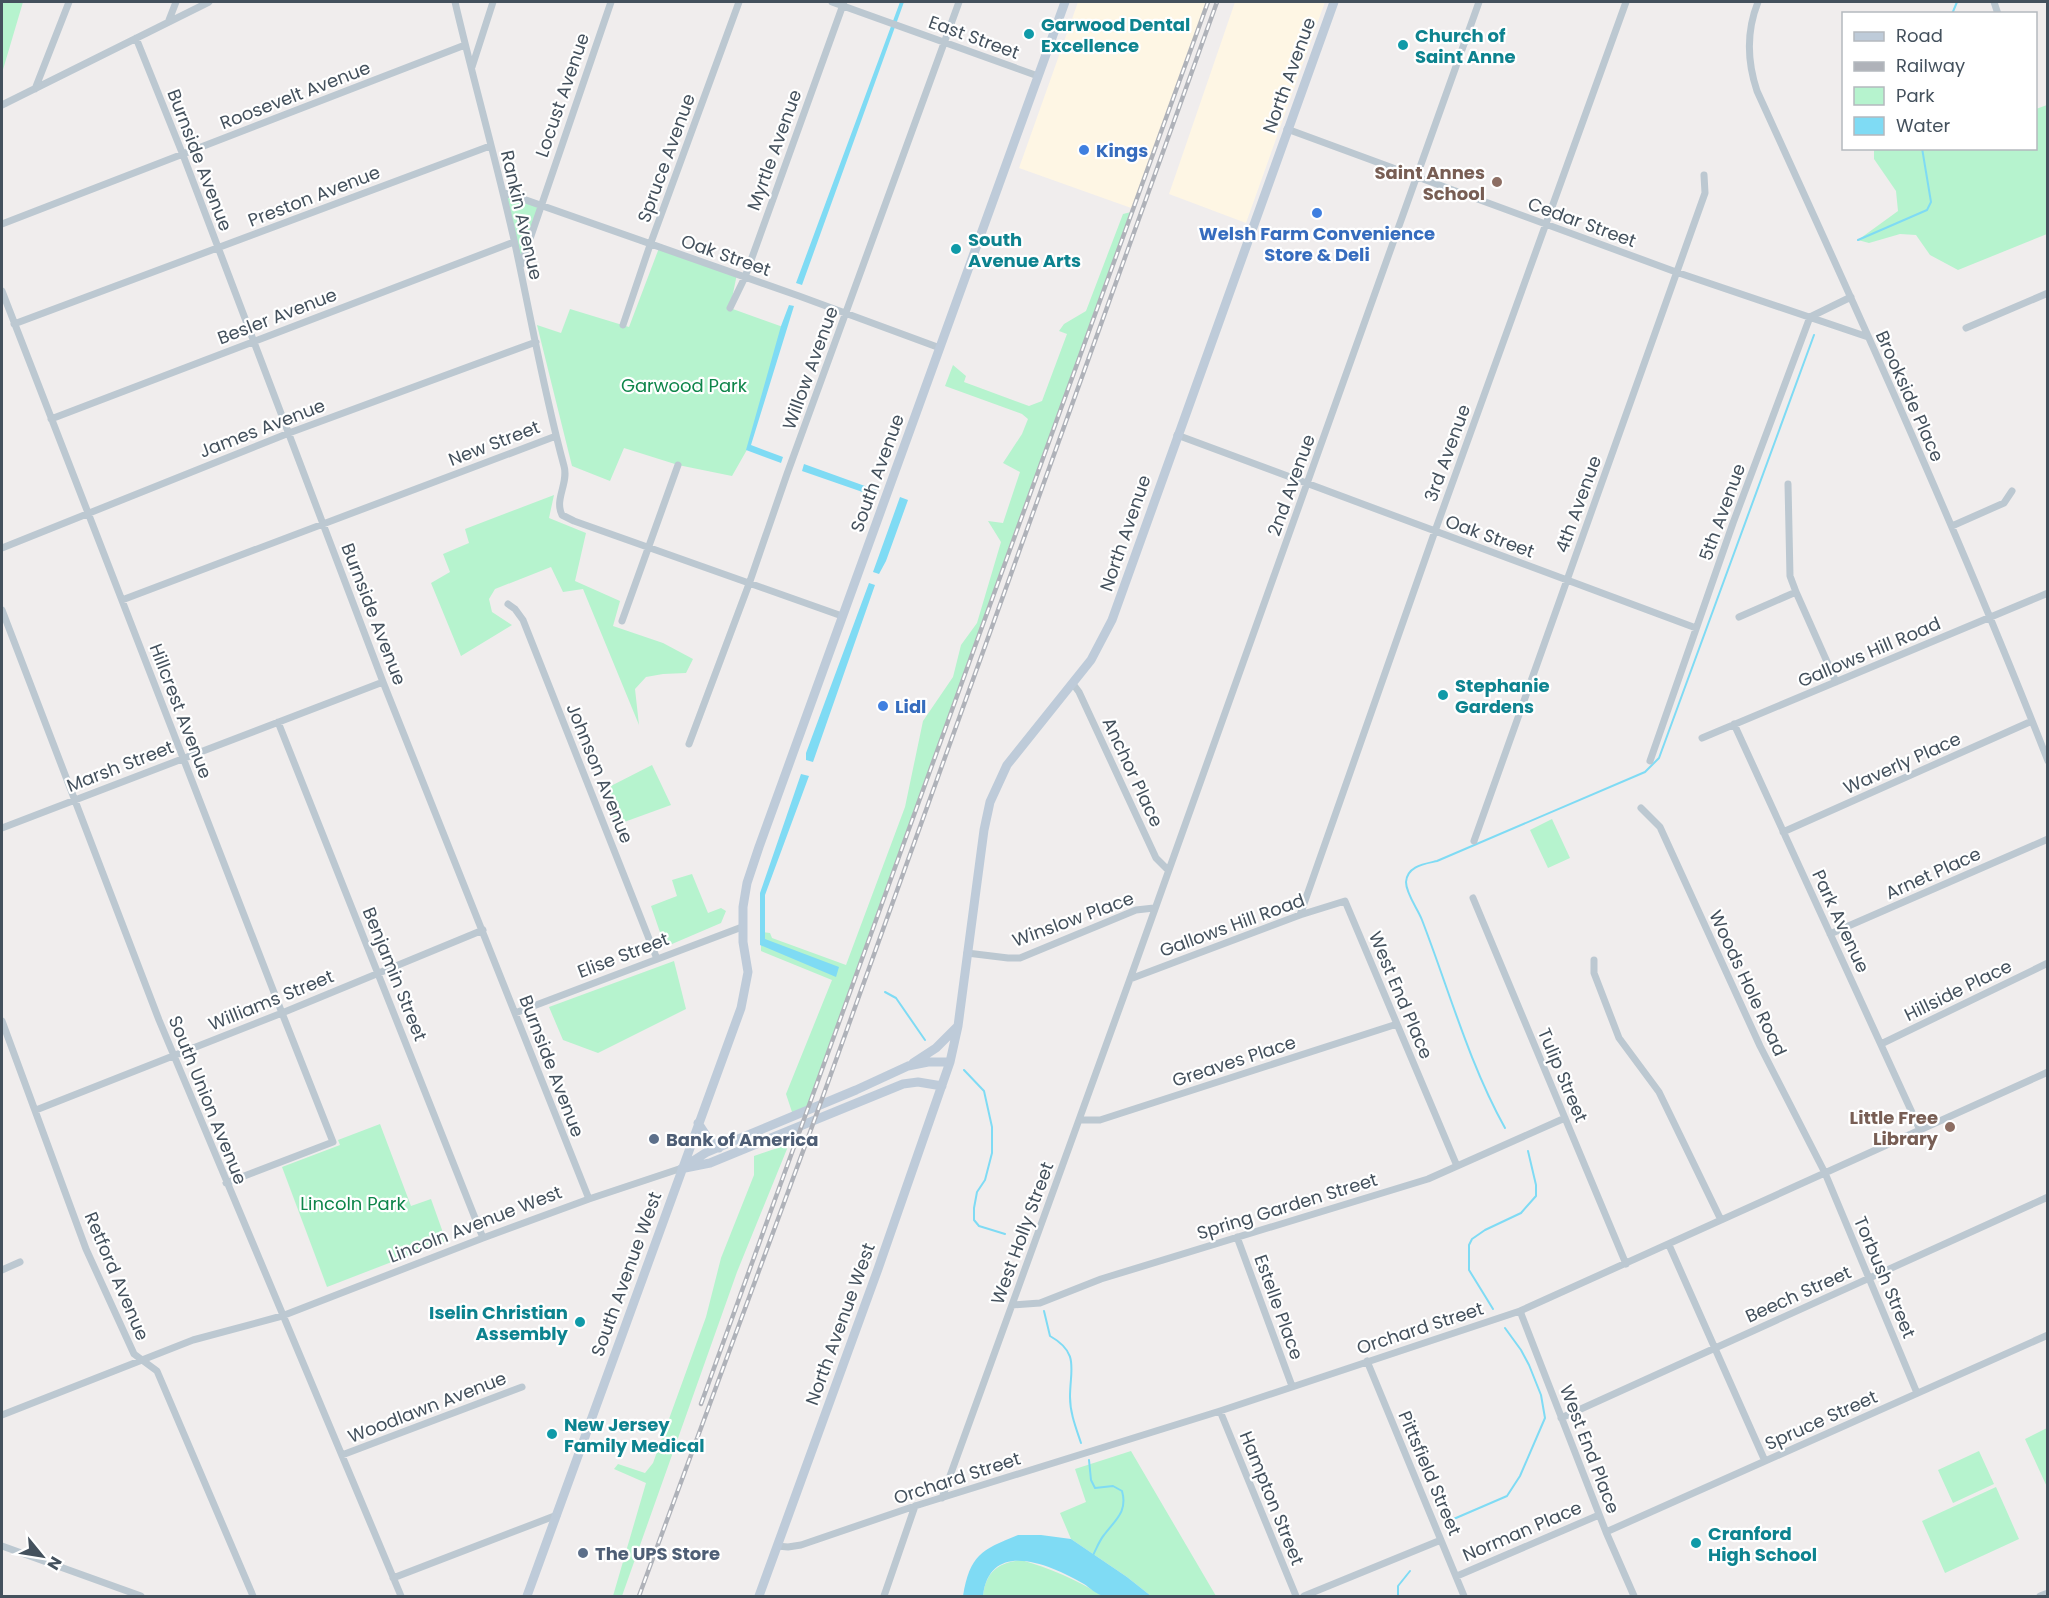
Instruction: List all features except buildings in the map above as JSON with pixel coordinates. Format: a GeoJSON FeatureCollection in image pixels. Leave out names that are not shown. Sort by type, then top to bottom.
{"type":"FeatureCollection","features":[{"type":"Feature","properties":{"kind":"main road","name":"South Avenue"},"geometry":{"type":"LineString","coordinates":[[746,960],[742,927],[747,883],[1065,2]]}},
{"type":"Feature","properties":{"kind":"main road","name":"North Avenue"},"geometry":{"type":"LineString","coordinates":[[950,1062],[958,1026],[984,830],[990,802],[998,781],[1019,748],[1091,660],[1112,620],[1334,2]]}},
{"type":"Feature","properties":{"kind":"main road","name":"South Avenue West"},"geometry":{"type":"LineString","coordinates":[[527,1596],[741,1008],[746,986],[746,960]]}},
{"type":"Feature","properties":{"kind":"main road"},"geometry":{"type":"LineString","coordinates":[[908,1066],[936,1048],[958,1026]]}},
{"type":"Feature","properties":{"kind":"main road","name":"Lincoln Avenue West"},"geometry":{"type":"LineString","coordinates":[[682,1168],[707,1152],[908,1066],[928,1062],[950,1062]]}},
{"type":"Feature","properties":{"kind":"main road","name":"North Avenue West"},"geometry":{"type":"LineString","coordinates":[[759,1596],[950,1062]]}},
{"type":"Feature","properties":{"kind":"main road","name":"Lincoln Avenue West"},"geometry":{"type":"LineString","coordinates":[[682,1168],[710,1163],[903,1084],[918,1082],[942,1086]]}},
{"type":"Feature","properties":{"kind":"main road"},"geometry":{"type":"LineString","coordinates":[[698,1123],[709,1140],[719,1148]]}},
{"type":"Feature","properties":{"kind":"street"},"geometry":{"type":"LineString","coordinates":[[35,89],[69,2]]}},
{"type":"Feature","properties":{"kind":"street"},"geometry":{"type":"LineString","coordinates":[[169,20],[176,2]]}},
{"type":"Feature","properties":{"kind":"street"},"geometry":{"type":"LineString","coordinates":[[2,105],[209,2]]}},
{"type":"Feature","properties":{"kind":"street","name":"Rankin Avenue"},"geometry":{"type":"LineString","coordinates":[[455,2],[503,192],[556,436]]}},
{"type":"Feature","properties":{"kind":"street"},"geometry":{"type":"LineString","coordinates":[[472,67],[493,2]]}},
{"type":"Feature","properties":{"kind":"street","name":"Locust Avenue"},"geometry":{"type":"LineString","coordinates":[[520,268],[611,2]]}},
{"type":"Feature","properties":{"kind":"street","name":"Spruce Avenue"},"geometry":{"type":"LineString","coordinates":[[623,325],[739,2]]}},
{"type":"Feature","properties":{"kind":"street","name":"East Street"},"geometry":{"type":"LineString","coordinates":[[832,2],[843,3],[1038,76]]}},
{"type":"Feature","properties":{"kind":"street","name":"Willow Avenue"},"geometry":{"type":"LineString","coordinates":[[689,744],[749,584],[958,2]]}},
{"type":"Feature","properties":{"kind":"street","name":"2nd Avenue"},"geometry":{"type":"LineString","coordinates":[[1130,979],[1479,2]]}},
{"type":"Feature","properties":{"kind":"street","name":"3rd Avenue"},"geometry":{"type":"LineString","coordinates":[[1300,915],[1435,531],[1626,2]]}},
{"type":"Feature","properties":{"kind":"street","name":"Brookside Place"},"geometry":{"type":"LineString","coordinates":[[1758,2],[1752,20],[1749,44],[1750,68],[1757,91],[1952,526],[2048,760]]}},
{"type":"Feature","properties":{"kind":"street","name":"Myrtle Avenue"},"geometry":{"type":"LineString","coordinates":[[730,308],[744,277],[843,3]]}},
{"type":"Feature","properties":{"kind":"street","name":"Burnside Avenue"},"geometry":{"type":"LineString","coordinates":[[136,38],[183,155],[384,682],[589,1199]]}},
{"type":"Feature","properties":{"kind":"street","name":"Roosevelt Avenue"},"geometry":{"type":"LineString","coordinates":[[2,224],[465,45]]}},
{"type":"Feature","properties":{"kind":"street","name":"Cedar Street"},"geometry":{"type":"LineString","coordinates":[[1287,129],[1545,225],[1868,338]]}},
{"type":"Feature","properties":{"kind":"street","name":"Preston Avenue"},"geometry":{"type":"LineString","coordinates":[[14,324],[490,146]]}},
{"type":"Feature","properties":{"kind":"street","name":"4th Avenue"},"geometry":{"type":"LineString","coordinates":[[1474,841],[1705,193],[1704,175]]}},
{"type":"Feature","properties":{"kind":"street","name":"Oak Street"},"geometry":{"type":"LineString","coordinates":[[503,192],[940,348]]}},
{"type":"Feature","properties":{"kind":"street","name":"Besler Avenue"},"geometry":{"type":"LineString","coordinates":[[51,420],[514,242]]}},
{"type":"Feature","properties":{"kind":"street","name":"Hillcrest Avenue"},"geometry":{"type":"LineString","coordinates":[[2,291],[333,1142],[226,1183]]}},
{"type":"Feature","properties":{"kind":"street"},"geometry":{"type":"LineString","coordinates":[[1966,328],[2048,293]]}},
{"type":"Feature","properties":{"kind":"street"},"geometry":{"type":"LineString","coordinates":[[1810,317],[1851,297]]}},
{"type":"Feature","properties":{"kind":"street","name":"5th Avenue"},"geometry":{"type":"LineString","coordinates":[[1650,761],[1733,523],[1810,317]]}},
{"type":"Feature","properties":{"kind":"street","name":"James Avenue"},"geometry":{"type":"LineString","coordinates":[[2,548],[289,433],[536,342]]}},
{"type":"Feature","properties":{"kind":"street","name":"Oak Street"},"geometry":{"type":"LineString","coordinates":[[1177,435],[1696,628]]}},
{"type":"Feature","properties":{"kind":"street","name":"New Street"},"geometry":{"type":"LineString","coordinates":[[122,600],[556,436],[566,471],[559,506],[562,515],[648,548],[842,616]]}},
{"type":"Feature","properties":{"kind":"street"},"geometry":{"type":"LineString","coordinates":[[622,621],[678,465]]}},
{"type":"Feature","properties":{"kind":"street"},"geometry":{"type":"LineString","coordinates":[[1788,484],[1790,576],[1836,682]]}},
{"type":"Feature","properties":{"kind":"street"},"geometry":{"type":"LineString","coordinates":[[1952,526],[2004,503],[2012,491]]}},
{"type":"Feature","properties":{"kind":"street"},"geometry":{"type":"LineString","coordinates":[[1739,617],[1796,592]]}},
{"type":"Feature","properties":{"kind":"street","name":"Gallows Hill Road"},"geometry":{"type":"LineString","coordinates":[[1702,738],[2048,593]]}},
{"type":"Feature","properties":{"kind":"street","name":"Johnson Avenue"},"geometry":{"type":"LineString","coordinates":[[508,604],[523,620],[657,958]]}},
{"type":"Feature","properties":{"kind":"street","name":"South Union Avenue"},"geometry":{"type":"LineString","coordinates":[[2,610],[174,1055],[401,1596]]}},
{"type":"Feature","properties":{"kind":"street","name":"Marsh Street"},"geometry":{"type":"LineString","coordinates":[[2,828],[384,682]]}},
{"type":"Feature","properties":{"kind":"street","name":"Anchor Place"},"geometry":{"type":"LineString","coordinates":[[1073,684],[1079,692],[1156,858],[1168,870]]}},
{"type":"Feature","properties":{"kind":"street","name":"Waverly Place"},"geometry":{"type":"LineString","coordinates":[[1784,832],[2032,721]]}},
{"type":"Feature","properties":{"kind":"street","name":"Benjamin Street"},"geometry":{"type":"LineString","coordinates":[[278,722],[483,1238]]}},
{"type":"Feature","properties":{"kind":"street","name":"Park Avenue"},"geometry":{"type":"LineString","coordinates":[[1734,724],[1920,1130]]}},
{"type":"Feature","properties":{"kind":"street","name":"Woods Hole Road"},"geometry":{"type":"LineString","coordinates":[[1641,808],[1660,827],[1760,1046],[1825,1173]]}},
{"type":"Feature","properties":{"kind":"street","name":"Arnet Place"},"geometry":{"type":"LineString","coordinates":[[1830,934],[2048,839]]}},
{"type":"Feature","properties":{"kind":"street","name":"Tulip Street"},"geometry":{"type":"LineString","coordinates":[[1473,898],[1626,1264]]}},
{"type":"Feature","properties":{"kind":"street","name":"Gallows Hill Road"},"geometry":{"type":"LineString","coordinates":[[1130,979],[1300,915],[1344,901]]}},
{"type":"Feature","properties":{"kind":"street","name":"West End Place"},"geometry":{"type":"LineString","coordinates":[[1344,901],[1457,1166]]}},
{"type":"Feature","properties":{"kind":"street","name":"Winslow Place"},"geometry":{"type":"LineString","coordinates":[[967,953],[1020,958],[1136,910],[1154,908]]}},
{"type":"Feature","properties":{"kind":"street","name":"Elise Street"},"geometry":{"type":"LineString","coordinates":[[515,1013],[742,927]]}},
{"type":"Feature","properties":{"kind":"street","name":"Williams Street"},"geometry":{"type":"LineString","coordinates":[[36,1110],[282,1013],[483,930]]}},
{"type":"Feature","properties":{"kind":"street"},"geometry":{"type":"LineString","coordinates":[[1594,960],[1594,973],[1619,1038],[1659,1092],[1721,1220]]}},
{"type":"Feature","properties":{"kind":"street","name":"Hillside Place"},"geometry":{"type":"LineString","coordinates":[[1881,1044],[2048,963]]}},
{"type":"Feature","properties":{"kind":"street","name":"West Holly Street"},"geometry":{"type":"LineString","coordinates":[[942,1498],[1130,979]]}},
{"type":"Feature","properties":{"kind":"street","name":"Retford Avenue"},"geometry":{"type":"LineString","coordinates":[[2,1021],[86,1249],[134,1354],[157,1371],[253,1596]]}},
{"type":"Feature","properties":{"kind":"street","name":"Greaves Place"},"geometry":{"type":"LineString","coordinates":[[1079,1120],[1100,1120],[1397,1024]]}},
{"type":"Feature","properties":{"kind":"street","name":"Orchard Street"},"geometry":{"type":"LineString","coordinates":[[777,1546],[801,1545],[915,1506],[1220,1411],[1520,1311],[2048,1072]]}},
{"type":"Feature","properties":{"kind":"street","name":"Spring Garden Street"},"geometry":{"type":"LineString","coordinates":[[1012,1305],[1040,1303],[1101,1279],[1428,1179],[1564,1118]]}},
{"type":"Feature","properties":{"kind":"street","name":"Lincoln Avenue West"},"geometry":{"type":"LineString","coordinates":[[2,1415],[194,1340],[282,1316],[483,1238],[682,1168]]}},
{"type":"Feature","properties":{"kind":"street","name":"Torbush Street"},"geometry":{"type":"LineString","coordinates":[[1825,1173],[1917,1394]]}},
{"type":"Feature","properties":{"kind":"street","name":"Beech Street"},"geometry":{"type":"LineString","coordinates":[[1561,1418],[2048,1197]]}},
{"type":"Feature","properties":{"kind":"street","name":"Estelle Place"},"geometry":{"type":"LineString","coordinates":[[1237,1237],[1292,1386]]}},
{"type":"Feature","properties":{"kind":"street"},"geometry":{"type":"LineString","coordinates":[[1669,1245],[1765,1461]]}},
{"type":"Feature","properties":{"kind":"street"},"geometry":{"type":"LineString","coordinates":[[2,1270],[20,1262]]}},
{"type":"Feature","properties":{"kind":"street","name":"West End Place"},"geometry":{"type":"LineString","coordinates":[[1520,1311],[1599,1515],[1634,1596]]}},
{"type":"Feature","properties":{"kind":"street","name":"Spruce Street"},"geometry":{"type":"LineString","coordinates":[[1606,1532],[2048,1335]]}},
{"type":"Feature","properties":{"kind":"street","name":"Pittsfield Street"},"geometry":{"type":"LineString","coordinates":[[1367,1361],[1464,1596]]}},
{"type":"Feature","properties":{"kind":"street","name":"Woodlawn Avenue"},"geometry":{"type":"LineString","coordinates":[[342,1455],[522,1387]]}},
{"type":"Feature","properties":{"kind":"street","name":"Hampton Street"},"geometry":{"type":"LineString","coordinates":[[1220,1411],[1296,1596]]}},
{"type":"Feature","properties":{"kind":"street"},"geometry":{"type":"LineString","coordinates":[[884,1596],[915,1506]]}},
{"type":"Feature","properties":{"kind":"street"},"geometry":{"type":"LineString","coordinates":[[393,1578],[557,1515]]}},
{"type":"Feature","properties":{"kind":"street","name":"Norman Place"},"geometry":{"type":"LineString","coordinates":[[1456,1576],[1599,1515]]}},
{"type":"Feature","properties":{"kind":"street"},"geometry":{"type":"LineString","coordinates":[[1304,1596],[1441,1540]]}},
{"type":"Feature","properties":{"kind":"street"},"geometry":{"type":"LineString","coordinates":[[2,1546],[141,1596]]}},
{"type":"Feature","properties":{"kind":"street"},"geometry":{"type":"LineString","coordinates":[[2040,1596],[2048,1593]]}},
{"type":"Feature","properties":{"kind":"shaded area"},"geometry":{"type":"Polygon","coordinates":[[[1078,2],[1207,2],[1134,209],[1019,168],[1078,2]]]}},
{"type":"Feature","properties":{"kind":"shaded area"},"geometry":{"type":"Polygon","coordinates":[[[1235,2],[1325,2],[1246,223],[1169,194],[1235,2]]]}},
{"type":"Feature","properties":{"kind":"green space"},"geometry":{"type":"Polygon","coordinates":[[[2,2],[23,2],[2,73],[2,2]]]}},
{"type":"Feature","properties":{"kind":"green space"},"geometry":{"type":"Polygon","coordinates":[[[2047,105],[2047,234],[1958,270],[1930,255],[1916,235],[1900,234],[1869,243],[1858,240],[1898,211],[1896,191],[1874,159],[1874,150],[2037,150],[2037,109],[2047,105]]]}},
{"type":"Feature","properties":{"kind":"green space"},"geometry":{"type":"Polygon","coordinates":[[[503,192],[540,205],[520,268],[503,192]]]}},
{"type":"Feature","properties":{"kind":"green space"},"geometry":{"type":"Polygon","coordinates":[[[1131,212],[806,1112],[793,1115],[786,1094],[832,980],[761,951],[761,932],[770,933],[772,938],[846,965],[905,807],[923,721],[953,677],[961,645],[977,623],[1001,542],[988,521],[1003,523],[1020,472],[1003,463],[1022,434],[1028,419],[1022,414],[945,386],[953,365],[966,376],[964,382],[1029,406],[1042,401],[1067,334],[1059,331],[1064,324],[1086,311],[1123,214],[1131,212]]]}},
{"type":"Feature","properties":{"kind":"green space","name":"Garwood Park"},"geometry":{"type":"Polygon","coordinates":[[[659,248],[737,274],[730,308],[783,327],[748,448],[732,476],[678,465],[624,448],[610,481],[572,466],[537,325],[561,333],[570,309],[629,327],[659,248]]]}},
{"type":"Feature","properties":{"kind":"green space"},"geometry":{"type":"Polygon","coordinates":[[[554,495],[549,518],[586,533],[575,581],[620,601],[613,626],[663,643],[693,659],[686,673],[646,677],[635,689],[639,725],[583,589],[563,592],[551,567],[495,589],[489,599],[492,612],[512,625],[461,656],[431,583],[450,572],[443,554],[469,543],[465,529],[554,495]]]}},
{"type":"Feature","properties":{"kind":"green space"},"geometry":{"type":"Polygon","coordinates":[[[652,765],[671,805],[616,825],[603,790],[652,765]]]}},
{"type":"Feature","properties":{"kind":"green space"},"geometry":{"type":"Polygon","coordinates":[[[1552,819],[1570,858],[1548,868],[1530,830],[1552,819]]]}},
{"type":"Feature","properties":{"kind":"green space"},"geometry":{"type":"Polygon","coordinates":[[[692,874],[708,913],[721,908],[726,911],[721,923],[665,947],[651,906],[677,896],[672,880],[692,874]]]}},
{"type":"Feature","properties":{"kind":"green space"},"geometry":{"type":"Polygon","coordinates":[[[674,961],[686,1009],[598,1053],[563,1040],[549,1007],[674,961]]]}},
{"type":"Feature","properties":{"kind":"green space","name":"Lincoln Park"},"geometry":{"type":"Polygon","coordinates":[[[380,1124],[411,1206],[431,1199],[446,1241],[327,1287],[282,1167],[340,1145],[338,1140],[380,1124]]]}},
{"type":"Feature","properties":{"kind":"green space"},"geometry":{"type":"Polygon","coordinates":[[[789,1144],[737,1272],[622,1596],[613,1596],[646,1483],[614,1469],[618,1464],[645,1473],[653,1463],[706,1317],[721,1258],[754,1175],[754,1156],[789,1144]]]}},
{"type":"Feature","properties":{"kind":"green space"},"geometry":{"type":"Polygon","coordinates":[[[2047,1428],[2047,1487],[2025,1439],[2047,1428]]]}},
{"type":"Feature","properties":{"kind":"green space"},"geometry":{"type":"Polygon","coordinates":[[[1131,1451],[1216,1596],[1151,1596],[1071,1539],[1060,1513],[1086,1502],[1075,1469],[1131,1451]]]}},
{"type":"Feature","properties":{"kind":"green space"},"geometry":{"type":"Polygon","coordinates":[[[1979,1451],[1994,1484],[1953,1503],[1938,1470],[1979,1451]]]}},
{"type":"Feature","properties":{"kind":"green space"},"geometry":{"type":"Polygon","coordinates":[[[1996,1487],[2019,1539],[1945,1573],[1922,1521],[1996,1487]]]}},
{"type":"Feature","properties":{"kind":"green space"},"geometry":{"type":"Polygon","coordinates":[[[1021,1560],[1063,1575],[1103,1596],[983,1596],[987,1581],[994,1570],[999,1566],[1021,1560]]]}},
{"type":"Feature","properties":{"kind":"water"},"geometry":{"type":"Polygon","coordinates":[[[900,2],[904,2],[802,285],[796,283],[900,2]]]}},
{"type":"Feature","properties":{"kind":"water"},"geometry":{"type":"Polygon","coordinates":[[[789,305],[794,306],[751,445],[783,457],[781,463],[746,450],[789,305]]]}},
{"type":"Feature","properties":{"kind":"water"},"geometry":{"type":"Polygon","coordinates":[[[804,464],[876,490],[874,496],[802,471],[804,464]]]}},
{"type":"Feature","properties":{"kind":"water"},"geometry":{"type":"Polygon","coordinates":[[[900,497],[908,500],[879,574],[873,572],[900,497]]]}},
{"type":"Feature","properties":{"kind":"water"},"geometry":{"type":"Polygon","coordinates":[[[869,583],[875,585],[813,762],[806,760],[806,753],[869,583]]]}},
{"type":"Feature","properties":{"kind":"water"},"geometry":{"type":"Polygon","coordinates":[[[801,774],[809,776],[765,895],[765,939],[839,967],[836,977],[760,945],[760,893],[801,774]]]}},
{"type":"Feature","properties":{"kind":"water"},"geometry":{"type":"Polygon","coordinates":[[[1018,1535],[1071,1539],[1151,1596],[1109,1597],[1101,1595],[1055,1570],[1024,1561],[1009,1562],[997,1567],[988,1578],[983,1596],[963,1596],[969,1571],[979,1556],[995,1545],[1018,1535]]]}},
{"type":"Feature","properties":{"kind":"waterway"},"geometry":{"type":"LineString","coordinates":[[1953,12],[1957,2]]}},
{"type":"Feature","properties":{"kind":"waterway"},"geometry":{"type":"LineString","coordinates":[[1858,240],[1927,210],[1931,202],[1922,150]]}},
{"type":"Feature","properties":{"kind":"waterway"},"geometry":{"type":"LineString","coordinates":[[1505,1128],[1470,1052],[1422,920],[1408,891],[1407,877],[1409,872],[1417,867],[1437,861],[1645,772],[1659,758],[1814,335]]}},
{"type":"Feature","properties":{"kind":"waterway"},"geometry":{"type":"LineString","coordinates":[[885,992],[896,998],[925,1040]]}},
{"type":"Feature","properties":{"kind":"waterway"},"geometry":{"type":"LineString","coordinates":[[964,1070],[984,1091],[992,1127],[992,1153],[985,1180],[977,1192],[974,1220],[979,1226],[1005,1234]]}},
{"type":"Feature","properties":{"kind":"waterway"},"geometry":{"type":"LineString","coordinates":[[1493,1309],[1469,1270],[1469,1245],[1472,1239],[1485,1230],[1521,1213],[1536,1196],[1536,1185],[1528,1151]]}},
{"type":"Feature","properties":{"kind":"waterway"},"geometry":{"type":"LineString","coordinates":[[1044,1311],[1050,1336],[1059,1342],[1070,1355],[1071,1409],[1081,1443]]}},
{"type":"Feature","properties":{"kind":"waterway"},"geometry":{"type":"LineString","coordinates":[[1449,1521],[1507,1496],[1520,1476],[1545,1418],[1541,1395],[1529,1365],[1505,1328]]}},
{"type":"Feature","properties":{"kind":"waterway"},"geometry":{"type":"LineString","coordinates":[[1089,1460],[1091,1480],[1095,1488],[1113,1486],[1122,1491],[1123,1498],[1122,1510],[1102,1537],[1092,1557]]}},
{"type":"Feature","properties":{"kind":"waterway"},"geometry":{"type":"LineString","coordinates":[[1398,1596],[1398,1586],[1410,1571]]}},
{"type":"Feature","properties":{"kind":"railway"},"geometry":{"type":"LineString","coordinates":[[701,1404],[1208,2]]}},
{"type":"Feature","properties":{"kind":"railway"},"geometry":{"type":"LineString","coordinates":[[639,1596],[809,1135],[1217,2]]}},
{"type":"Feature","properties":{"kind":"place","name":"Garwood Dental Excellence"},"geometry":{"type":"Point","coordinates":[1029,34]}},
{"type":"Feature","properties":{"kind":"place","name":"Church of Saint Anne"},"geometry":{"type":"Point","coordinates":[1403,45]}},
{"type":"Feature","properties":{"kind":"place","name":"Kings"},"geometry":{"type":"Point","coordinates":[1084,150]}},
{"type":"Feature","properties":{"kind":"place","name":"Saint Annes School"},"geometry":{"type":"Point","coordinates":[1497,182]}},
{"type":"Feature","properties":{"kind":"place","name":"Welsh Farm Convenience Store & Deli"},"geometry":{"type":"Point","coordinates":[1317,213]}},
{"type":"Feature","properties":{"kind":"place","name":"South Avenue Arts"},"geometry":{"type":"Point","coordinates":[956,249]}},
{"type":"Feature","properties":{"kind":"place","name":"Stephanie Gardens"},"geometry":{"type":"Point","coordinates":[1443,695]}},
{"type":"Feature","properties":{"kind":"place","name":"Lidl"},"geometry":{"type":"Point","coordinates":[883,706]}},
{"type":"Feature","properties":{"kind":"place","name":"Little Free Library"},"geometry":{"type":"Point","coordinates":[1950,1127]}},
{"type":"Feature","properties":{"kind":"place","name":"Bank of America"},"geometry":{"type":"Point","coordinates":[654,1139]}},
{"type":"Feature","properties":{"kind":"place","name":"Iselin Christian Assembly"},"geometry":{"type":"Point","coordinates":[580,1322]}},
{"type":"Feature","properties":{"kind":"place","name":"New Jersey Family Medical"},"geometry":{"type":"Point","coordinates":[552,1434]}},
{"type":"Feature","properties":{"kind":"place","name":"Cranford High School"},"geometry":{"type":"Point","coordinates":[1696,1543]}},
{"type":"Feature","properties":{"kind":"place","name":"The UPS Store"},"geometry":{"type":"Point","coordinates":[583,1553]}}]}
